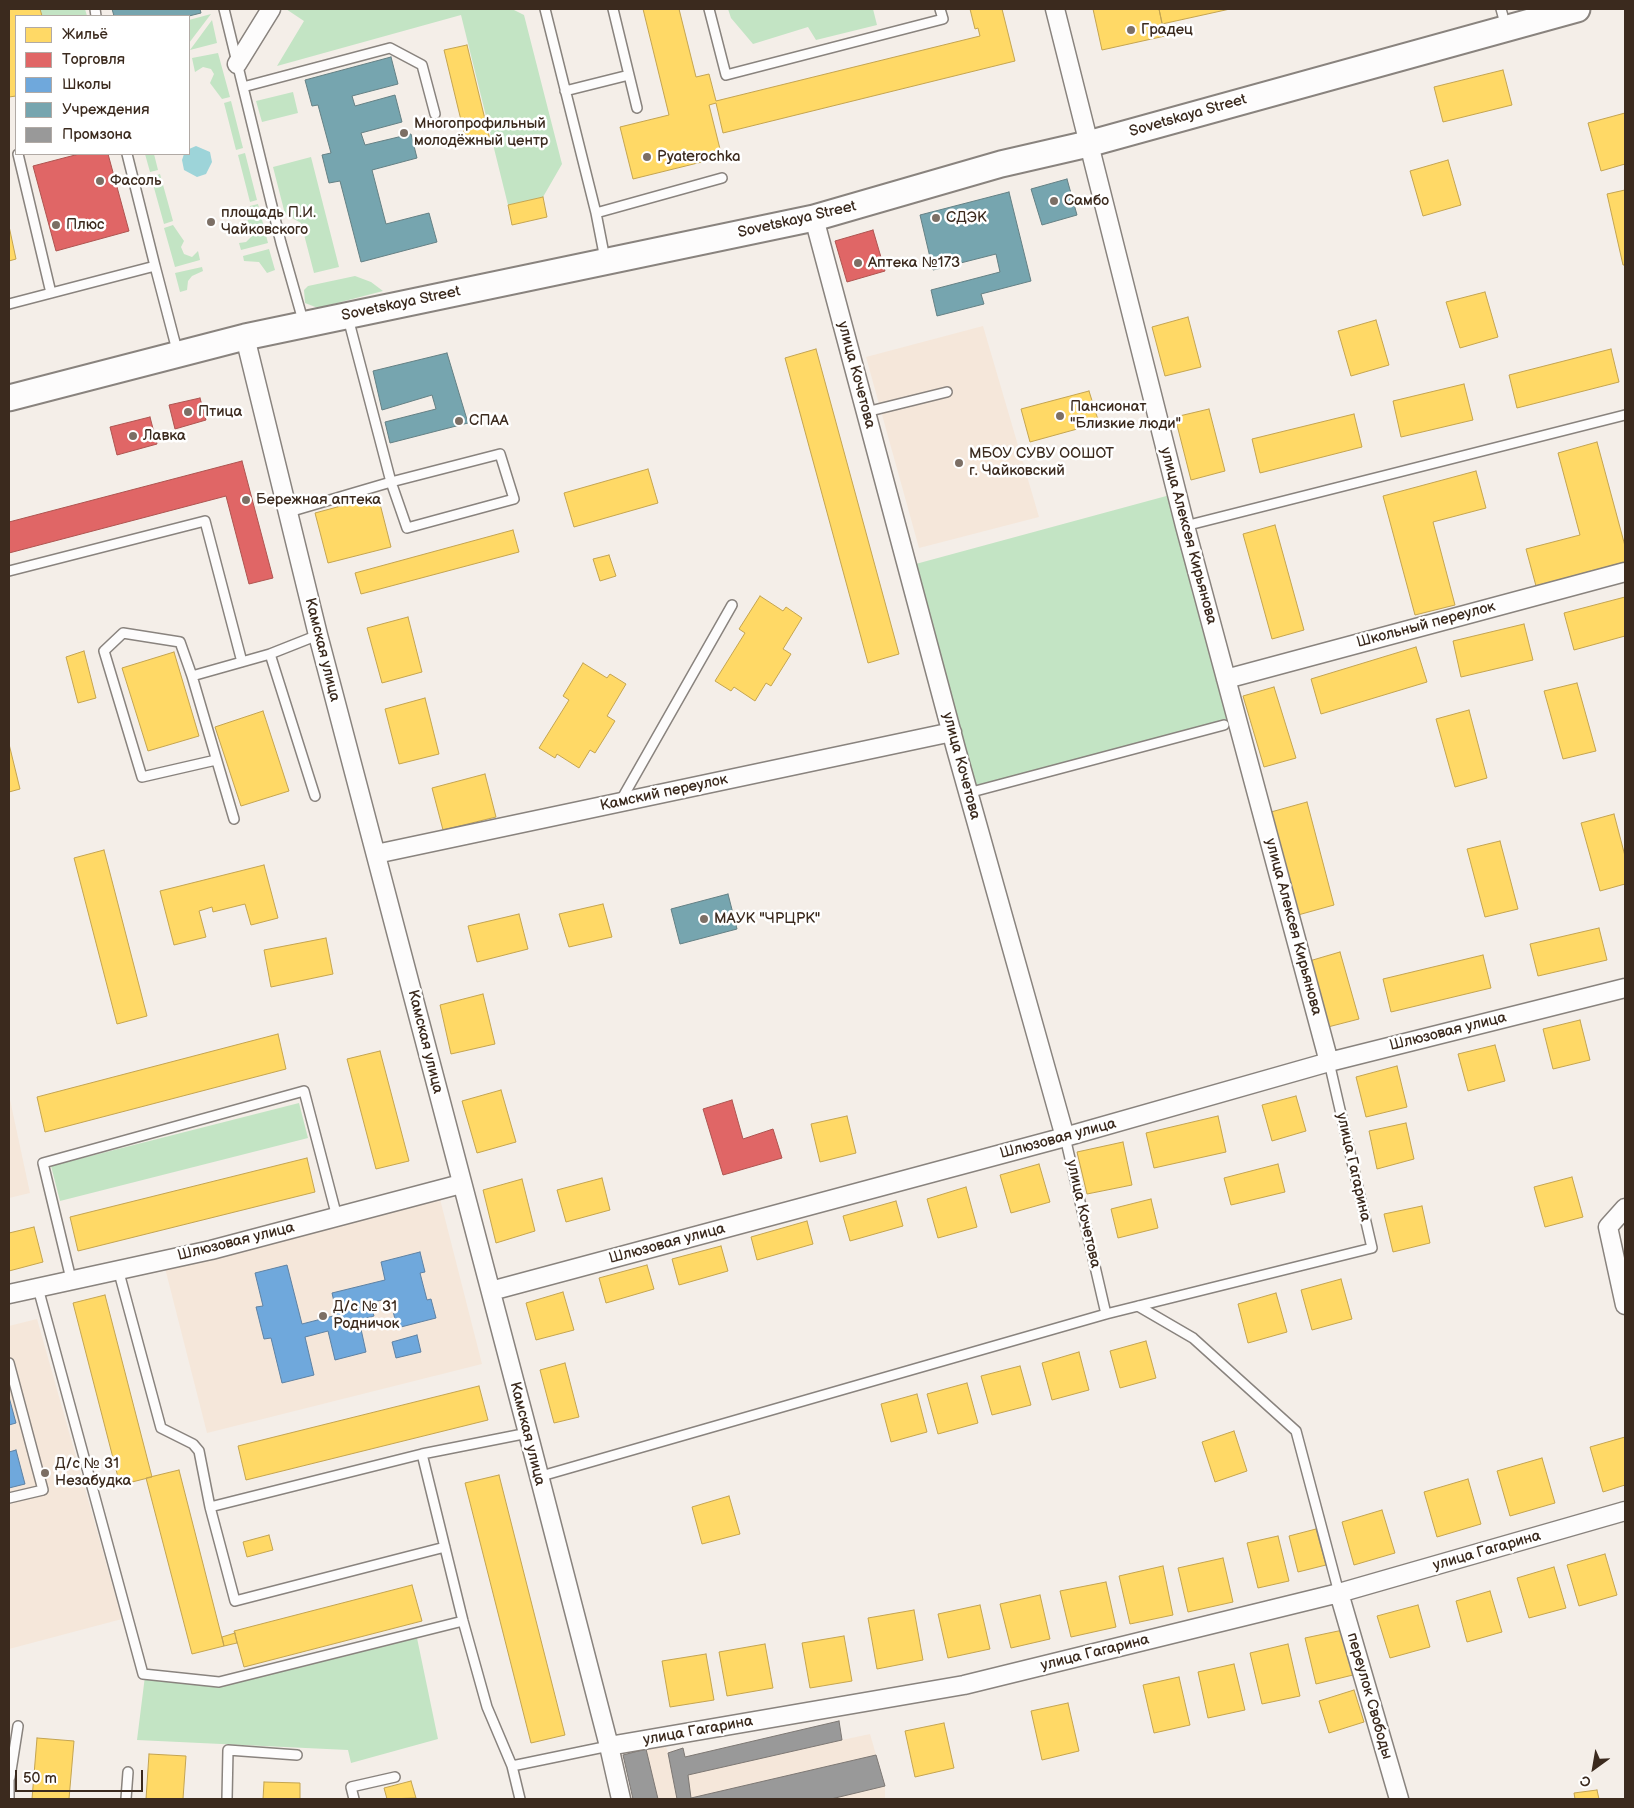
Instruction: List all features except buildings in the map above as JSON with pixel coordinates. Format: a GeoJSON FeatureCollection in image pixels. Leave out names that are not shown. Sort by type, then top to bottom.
{"type":"FeatureCollection","features":[{"type":"Feature","properties":{"kind":"main road","name":"Sovetskaya Street"},"geometry":{"type":"LineString","coordinates":[[9,398],[245,337],[814,218],[1001,164],[1088,144],[1504,18],[1577,9]]}},
{"type":"Feature","properties":{"kind":"street"},"geometry":{"type":"LineString","coordinates":[[237,64],[271,9]]}},
{"type":"Feature","properties":{"kind":"street","name":"улица Алексея Кирьянова"},"geometry":{"type":"LineString","coordinates":[[1055,9],[1185,526],[1329,1062]]}},
{"type":"Feature","properties":{"kind":"street","name":"улица Кочетова"},"geometry":{"type":"LineString","coordinates":[[814,218],[968,793],[1065,1137]]}},
{"type":"Feature","properties":{"kind":"street","name":"Камская улица"},"geometry":{"type":"LineString","coordinates":[[245,337],[318,636],[609,1746]]}},
{"type":"Feature","properties":{"kind":"street","name":"Школьный переулок"},"geometry":{"type":"LineString","coordinates":[[1226,679],[1625,572]]}},
{"type":"Feature","properties":{"kind":"street","name":"Камский переулок"},"geometry":{"type":"LineString","coordinates":[[376,854],[952,732]]}},
{"type":"Feature","properties":{"kind":"street","name":"Шлюзовая улица"},"geometry":{"type":"LineString","coordinates":[[491,1291],[1065,1137],[1329,1062],[1625,988]]}},
{"type":"Feature","properties":{"kind":"street","name":"Шлюзовая улица"},"geometry":{"type":"LineString","coordinates":[[9,1294],[211,1250],[461,1184]]}},
{"type":"Feature","properties":{"kind":"street"},"geometry":{"type":"LineString","coordinates":[[1625,1208],[1608,1227],[1625,1305]]}},
{"type":"Feature","properties":{"kind":"street","name":"улица Гагарина"},"geometry":{"type":"LineString","coordinates":[[609,1746],[964,1685],[1339,1593],[1625,1511]]}},
{"type":"Feature","properties":{"kind":"street","name":"переулок Свободы"},"geometry":{"type":"LineString","coordinates":[[1339,1593],[1399,1799]]}},
{"type":"Feature","properties":{"kind":"street"},"geometry":{"type":"LineString","coordinates":[[609,1746],[621,1799]]}},
{"type":"Feature","properties":{"kind":"lane"},"geometry":{"type":"LineString","coordinates":[[224,9],[304,324]]}},
{"type":"Feature","properties":{"kind":"lane"},"geometry":{"type":"LineString","coordinates":[[613,9],[637,108]]}},
{"type":"Feature","properties":{"kind":"lane"},"geometry":{"type":"LineString","coordinates":[[709,9],[726,75],[943,19],[940,9]]}},
{"type":"Feature","properties":{"kind":"lane"},"geometry":{"type":"LineString","coordinates":[[544,10],[596,213],[606,262]]}},
{"type":"Feature","properties":{"kind":"lane"},"geometry":{"type":"LineString","coordinates":[[243,87],[390,48],[422,65],[434,114]]}},
{"type":"Feature","properties":{"kind":"lane"},"geometry":{"type":"LineString","coordinates":[[565,91],[629,75]]}},
{"type":"Feature","properties":{"kind":"lane"},"geometry":{"type":"LineString","coordinates":[[18,155],[51,293]]}},
{"type":"Feature","properties":{"kind":"lane"},"geometry":{"type":"LineString","coordinates":[[126,155],[178,355]]}},
{"type":"Feature","properties":{"kind":"lane"},"geometry":{"type":"LineString","coordinates":[[596,213],[722,178]]}},
{"type":"Feature","properties":{"kind":"lane"},"geometry":{"type":"LineString","coordinates":[[9,304],[155,266]]}},
{"type":"Feature","properties":{"kind":"lane"},"geometry":{"type":"LineString","coordinates":[[289,512],[391,482],[500,454],[514,499],[407,528],[391,482],[347,315]]}},
{"type":"Feature","properties":{"kind":"lane"},"geometry":{"type":"LineString","coordinates":[[866,412],[947,392]]}},
{"type":"Feature","properties":{"kind":"lane"},"geometry":{"type":"LineString","coordinates":[[1185,526],[1625,415]]}},
{"type":"Feature","properties":{"kind":"lane"},"geometry":{"type":"LineString","coordinates":[[9,571],[205,521],[242,662]]}},
{"type":"Feature","properties":{"kind":"lane"},"geometry":{"type":"LineString","coordinates":[[620,802],[732,605]]}},
{"type":"Feature","properties":{"kind":"lane"},"geometry":{"type":"LineString","coordinates":[[216,760],[142,777],[104,651],[123,633],[180,642],[192,676],[234,819]]}},
{"type":"Feature","properties":{"kind":"lane"},"geometry":{"type":"LineString","coordinates":[[192,676],[270,654],[318,636]]}},
{"type":"Feature","properties":{"kind":"lane"},"geometry":{"type":"LineString","coordinates":[[270,654],[315,796]]}},
{"type":"Feature","properties":{"kind":"lane"},"geometry":{"type":"LineString","coordinates":[[968,793],[1224,725]]}},
{"type":"Feature","properties":{"kind":"lane","name":"улица Гагарина"},"geometry":{"type":"LineString","coordinates":[[538,1477],[1106,1314],[1372,1248],[1329,1062]]}},
{"type":"Feature","properties":{"kind":"lane"},"geometry":{"type":"LineString","coordinates":[[71,1279],[43,1163],[304,1092],[337,1217]]}},
{"type":"Feature","properties":{"kind":"lane","name":"улица Кочетова"},"geometry":{"type":"LineString","coordinates":[[1065,1137],[1106,1314]]}},
{"type":"Feature","properties":{"kind":"lane"},"geometry":{"type":"LineString","coordinates":[[118,1269],[160,1428],[193,1444],[198,1451],[234,1601],[445,1547]]}},
{"type":"Feature","properties":{"kind":"lane"},"geometry":{"type":"LineString","coordinates":[[38,1288],[143,1674],[219,1682],[463,1621]]}},
{"type":"Feature","properties":{"kind":"lane"},"geometry":{"type":"LineString","coordinates":[[1138,1306],[1193,1338],[1296,1431],[1339,1593]]}},
{"type":"Feature","properties":{"kind":"lane"},"geometry":{"type":"LineString","coordinates":[[9,1363],[43,1490],[9,1498]]}},
{"type":"Feature","properties":{"kind":"lane"},"geometry":{"type":"LineString","coordinates":[[210,1507],[422,1454],[528,1433]]}},
{"type":"Feature","properties":{"kind":"lane"},"geometry":{"type":"LineString","coordinates":[[422,1454],[463,1621],[487,1707],[512,1766],[520,1799]]}},
{"type":"Feature","properties":{"kind":"lane"},"geometry":{"type":"LineString","coordinates":[[9,1799],[9,1777],[18,1726]]}},
{"type":"Feature","properties":{"kind":"lane"},"geometry":{"type":"LineString","coordinates":[[512,1766],[609,1746]]}},
{"type":"Feature","properties":{"kind":"lane"},"geometry":{"type":"LineString","coordinates":[[227,1799],[228,1750],[297,1755]]}},
{"type":"Feature","properties":{"kind":"lane"},"geometry":{"type":"LineString","coordinates":[[126,1799],[128,1772]]}},
{"type":"Feature","properties":{"kind":"lane"},"geometry":{"type":"LineString","coordinates":[[354,1799],[351,1786],[395,1777]]}},
{"type":"Feature","properties":{"kind":"shaded area","name":"МБОУ СУВУ ООШОТ г. Чайковский"},"geometry":{"type":"Polygon","coordinates":[[[983,326],[1039,517],[919,548],[866,357],[983,326]]]}},
{"type":"Feature","properties":{"kind":"shaded area"},"geometry":{"type":"Polygon","coordinates":[[[9,1095],[30,1193],[9,1198],[9,1095]]]}},
{"type":"Feature","properties":{"kind":"shaded area","name":"Д/с № 31 Родничок"},"geometry":{"type":"Polygon","coordinates":[[[440,1199],[482,1364],[207,1433],[165,1268],[440,1199]]]}},
{"type":"Feature","properties":{"kind":"shaded area","name":"Д/с № 31 Незабудка"},"geometry":{"type":"Polygon","coordinates":[[[37,1319],[122,1619],[9,1649],[9,1326],[37,1319]]]}},
{"type":"Feature","properties":{"kind":"shaded area"},"geometry":{"type":"Polygon","coordinates":[[[839,1721],[842,1740],[870,1734],[885,1786],[885,1799],[633,1799],[623,1755],[665,1744],[668,1752],[683,1748],[685,1757],[839,1721]]]}},
{"type":"Feature","properties":{"kind":"green space"},"geometry":{"type":"Polygon","coordinates":[[[9,9],[85,9],[87,15],[15,15],[15,96],[9,97],[9,9]]]}},
{"type":"Feature","properties":{"kind":"green space"},"geometry":{"type":"Polygon","coordinates":[[[286,9],[512,9],[524,15],[562,164],[543,197],[508,205],[461,15],[277,66],[304,21],[286,9]]]}},
{"type":"Feature","properties":{"kind":"green space"},"geometry":{"type":"Polygon","coordinates":[[[728,9],[873,9],[877,25],[816,40],[808,27],[753,44],[731,18],[728,9]]]}},
{"type":"Feature","properties":{"kind":"green space"},"geometry":{"type":"Polygon","coordinates":[[[211,14],[190,42],[190,20],[211,14]]]}},
{"type":"Feature","properties":{"kind":"green space"},"geometry":{"type":"Polygon","coordinates":[[[212,20],[217,43],[190,50],[212,20]]]}},
{"type":"Feature","properties":{"kind":"green space"},"geometry":{"type":"Polygon","coordinates":[[[218,53],[230,97],[222,99],[210,83],[214,74],[211,69],[203,67],[195,72],[192,58],[218,53]]]}},
{"type":"Feature","properties":{"kind":"green space"},"geometry":{"type":"Polygon","coordinates":[[[293,92],[298,113],[262,122],[256,101],[293,92]]]}},
{"type":"Feature","properties":{"kind":"green space"},"geometry":{"type":"Polygon","coordinates":[[[231,101],[243,148],[236,150],[224,103],[231,101]]]}},
{"type":"Feature","properties":{"kind":"green space"},"geometry":{"type":"Polygon","coordinates":[[[245,153],[257,200],[250,202],[238,155],[245,153]]]}},
{"type":"Feature","properties":{"kind":"green space"},"geometry":{"type":"Polygon","coordinates":[[[145,155],[154,155],[158,170],[150,172],[145,155]]]}},
{"type":"Feature","properties":{"kind":"green space"},"geometry":{"type":"Polygon","coordinates":[[[311,157],[339,267],[314,273],[301,223],[285,214],[273,167],[311,157]]]}},
{"type":"Feature","properties":{"kind":"green space"},"geometry":{"type":"Polygon","coordinates":[[[160,174],[173,221],[164,224],[151,177],[160,174]]]}},
{"type":"Feature","properties":{"kind":"green space"},"geometry":{"type":"Polygon","coordinates":[[[258,204],[268,243],[241,250],[239,243],[246,242],[253,235],[251,228],[247,225],[250,206],[258,204]]]}},
{"type":"Feature","properties":{"kind":"green space"},"geometry":{"type":"Polygon","coordinates":[[[173,225],[184,241],[181,247],[184,254],[192,257],[198,251],[200,260],[175,267],[164,228],[173,225]]]}},
{"type":"Feature","properties":{"kind":"green space"},"geometry":{"type":"Polygon","coordinates":[[[269,249],[275,270],[267,273],[259,262],[244,261],[243,256],[269,249]]]}},
{"type":"Feature","properties":{"kind":"green space"},"geometry":{"type":"Polygon","coordinates":[[[202,267],[203,271],[192,276],[188,281],[187,290],[180,292],[175,273],[202,267]]]}},
{"type":"Feature","properties":{"kind":"green space"},"geometry":{"type":"Polygon","coordinates":[[[355,276],[371,282],[383,291],[318,308],[305,303],[304,290],[308,286],[355,276]]]}},
{"type":"Feature","properties":{"kind":"green space"},"geometry":{"type":"Polygon","coordinates":[[[1170,495],[1230,719],[972,789],[912,565],[1170,495]]]}},
{"type":"Feature","properties":{"kind":"green space"},"geometry":{"type":"Polygon","coordinates":[[[299,1103],[308,1138],[60,1201],[51,1166],[299,1103]]]}},
{"type":"Feature","properties":{"kind":"green space"},"geometry":{"type":"Polygon","coordinates":[[[417,1638],[438,1739],[351,1763],[348,1750],[137,1740],[145,1676],[219,1684],[417,1638]]]}},
{"type":"Feature","properties":{"kind":"water"},"geometry":{"type":"Polygon","coordinates":[[[196,146],[210,152],[212,162],[206,174],[197,177],[184,170],[182,160],[184,155],[190,155],[190,149],[196,146]]]}},
{"type":"Feature","properties":{"kind":"place","name":"Градец"},"geometry":{"type":"Point","coordinates":[1131,30]}},
{"type":"Feature","properties":{"kind":"place","name":"Многопрофильный молодёжный центр"},"geometry":{"type":"Point","coordinates":[404,133]}},
{"type":"Feature","properties":{"kind":"place","name":"Pyaterochka"},"geometry":{"type":"Point","coordinates":[647,157]}},
{"type":"Feature","properties":{"kind":"place","name":"Фасоль"},"geometry":{"type":"Point","coordinates":[100,181]}},
{"type":"Feature","properties":{"kind":"place","name":"Самбо"},"geometry":{"type":"Point","coordinates":[1054,201]}},
{"type":"Feature","properties":{"kind":"place","name":"СДЭК"},"geometry":{"type":"Point","coordinates":[936,218]}},
{"type":"Feature","properties":{"kind":"place","name":"площадь П.И. Чайковского"},"geometry":{"type":"Point","coordinates":[211,222]}},
{"type":"Feature","properties":{"kind":"place","name":"Плюс"},"geometry":{"type":"Point","coordinates":[56,225]}},
{"type":"Feature","properties":{"kind":"place","name":"Аптека №173"},"geometry":{"type":"Point","coordinates":[858,263]}},
{"type":"Feature","properties":{"kind":"place","name":"Птица"},"geometry":{"type":"Point","coordinates":[188,412]}},
{"type":"Feature","properties":{"kind":"place","name":"Пансионат \"Близкие люди\""},"geometry":{"type":"Point","coordinates":[1060,416]}},
{"type":"Feature","properties":{"kind":"place","name":"СПАА"},"geometry":{"type":"Point","coordinates":[459,421]}},
{"type":"Feature","properties":{"kind":"place","name":"Лавка"},"geometry":{"type":"Point","coordinates":[133,436]}},
{"type":"Feature","properties":{"kind":"place","name":"МБОУ СУВУ ООШОТ г. Чайковский"},"geometry":{"type":"Point","coordinates":[959,463]}},
{"type":"Feature","properties":{"kind":"place","name":"Бережная аптека"},"geometry":{"type":"Point","coordinates":[246,500]}},
{"type":"Feature","properties":{"kind":"place","name":"МАУК \"ЧРЦРК\""},"geometry":{"type":"Point","coordinates":[704,919]}},
{"type":"Feature","properties":{"kind":"place","name":"Д/с № 31 Родничок"},"geometry":{"type":"Point","coordinates":[323,1316]}},
{"type":"Feature","properties":{"kind":"place","name":"Д/с № 31 Незабудка"},"geometry":{"type":"Point","coordinates":[45,1473]}}]}
